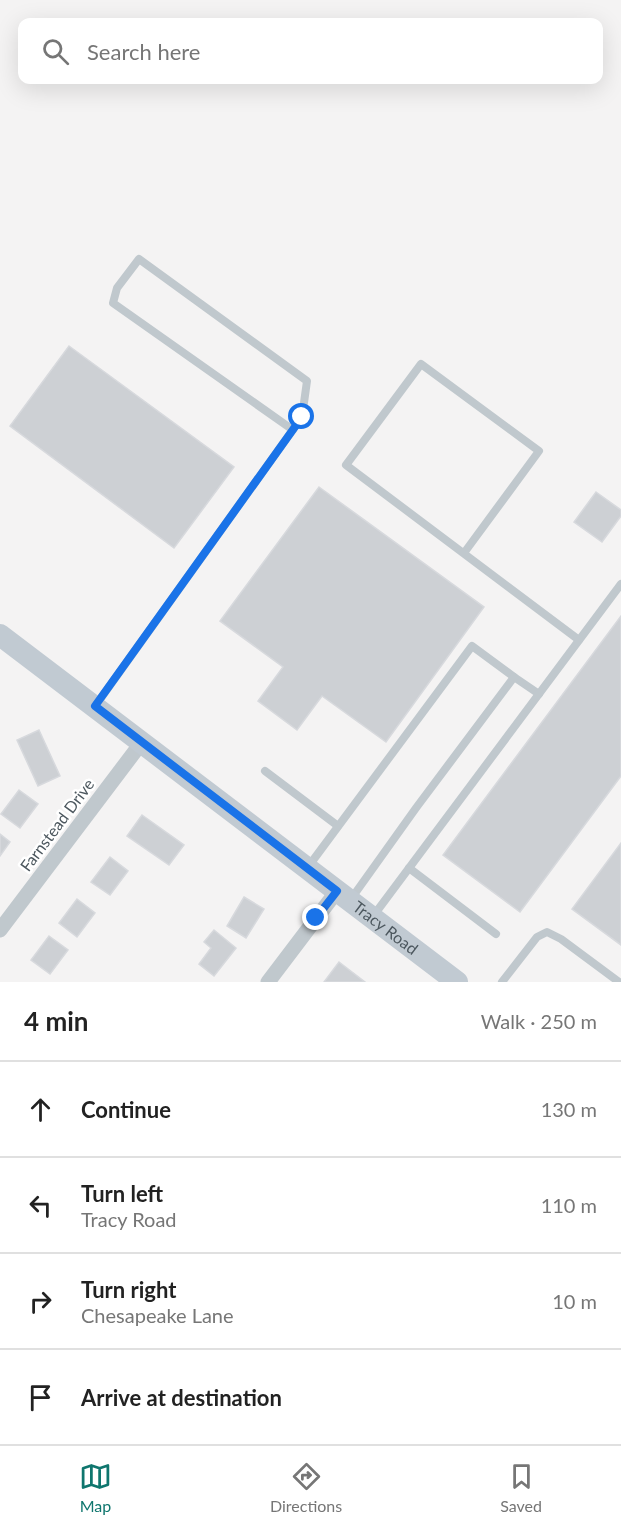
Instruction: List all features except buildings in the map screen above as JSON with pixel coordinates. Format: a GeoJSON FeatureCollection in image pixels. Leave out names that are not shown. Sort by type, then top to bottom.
{"type":"FeatureCollection","features":[{"type":"Feature","properties":{"kind":"street","name":"Tracy Road"},"geometry":{"type":"LineString","coordinates":[[0,634],[373,916],[446,979]]}},
{"type":"Feature","properties":{"kind":"street","name":"Farnstead Drive"},"geometry":{"type":"LineString","coordinates":[[0,930],[142,742]]}},
{"type":"Feature","properties":{"kind":"street"},"geometry":{"type":"LineString","coordinates":[[268,982],[344,896]]}},
{"type":"Feature","properties":{"kind":"lane"},"geometry":{"type":"LineString","coordinates":[[95,706],[293,430],[302,417],[307,381],[140,259],[117,288],[113,303],[293,430]]}},
{"type":"Feature","properties":{"kind":"lane"},"geometry":{"type":"LineString","coordinates":[[464,553],[539,451],[421,364],[346,465],[579,640]]}},
{"type":"Feature","properties":{"kind":"lane"},"geometry":{"type":"LineString","coordinates":[[373,916],[621,584]]}},
{"type":"Feature","properties":{"kind":"lane"},"geometry":{"type":"LineString","coordinates":[[307,868],[472,646],[539,694]]}},
{"type":"Feature","properties":{"kind":"lane"},"geometry":{"type":"LineString","coordinates":[[344,896],[416,807],[514,677]]}},
{"type":"Feature","properties":{"kind":"lane"},"geometry":{"type":"LineString","coordinates":[[265,771],[338,826]]}},
{"type":"Feature","properties":{"kind":"lane"},"geometry":{"type":"LineString","coordinates":[[409,868],[496,934]]}},
{"type":"Feature","properties":{"kind":"lane"},"geometry":{"type":"LineString","coordinates":[[502,982],[537,937],[547,932],[561,939],[619,982]]}},
{"type":"Feature","properties":{"kind":"route"},"geometry":{"type":"LineString","coordinates":[[302,417],[95,706],[337,891],[316,918]]}}]}
